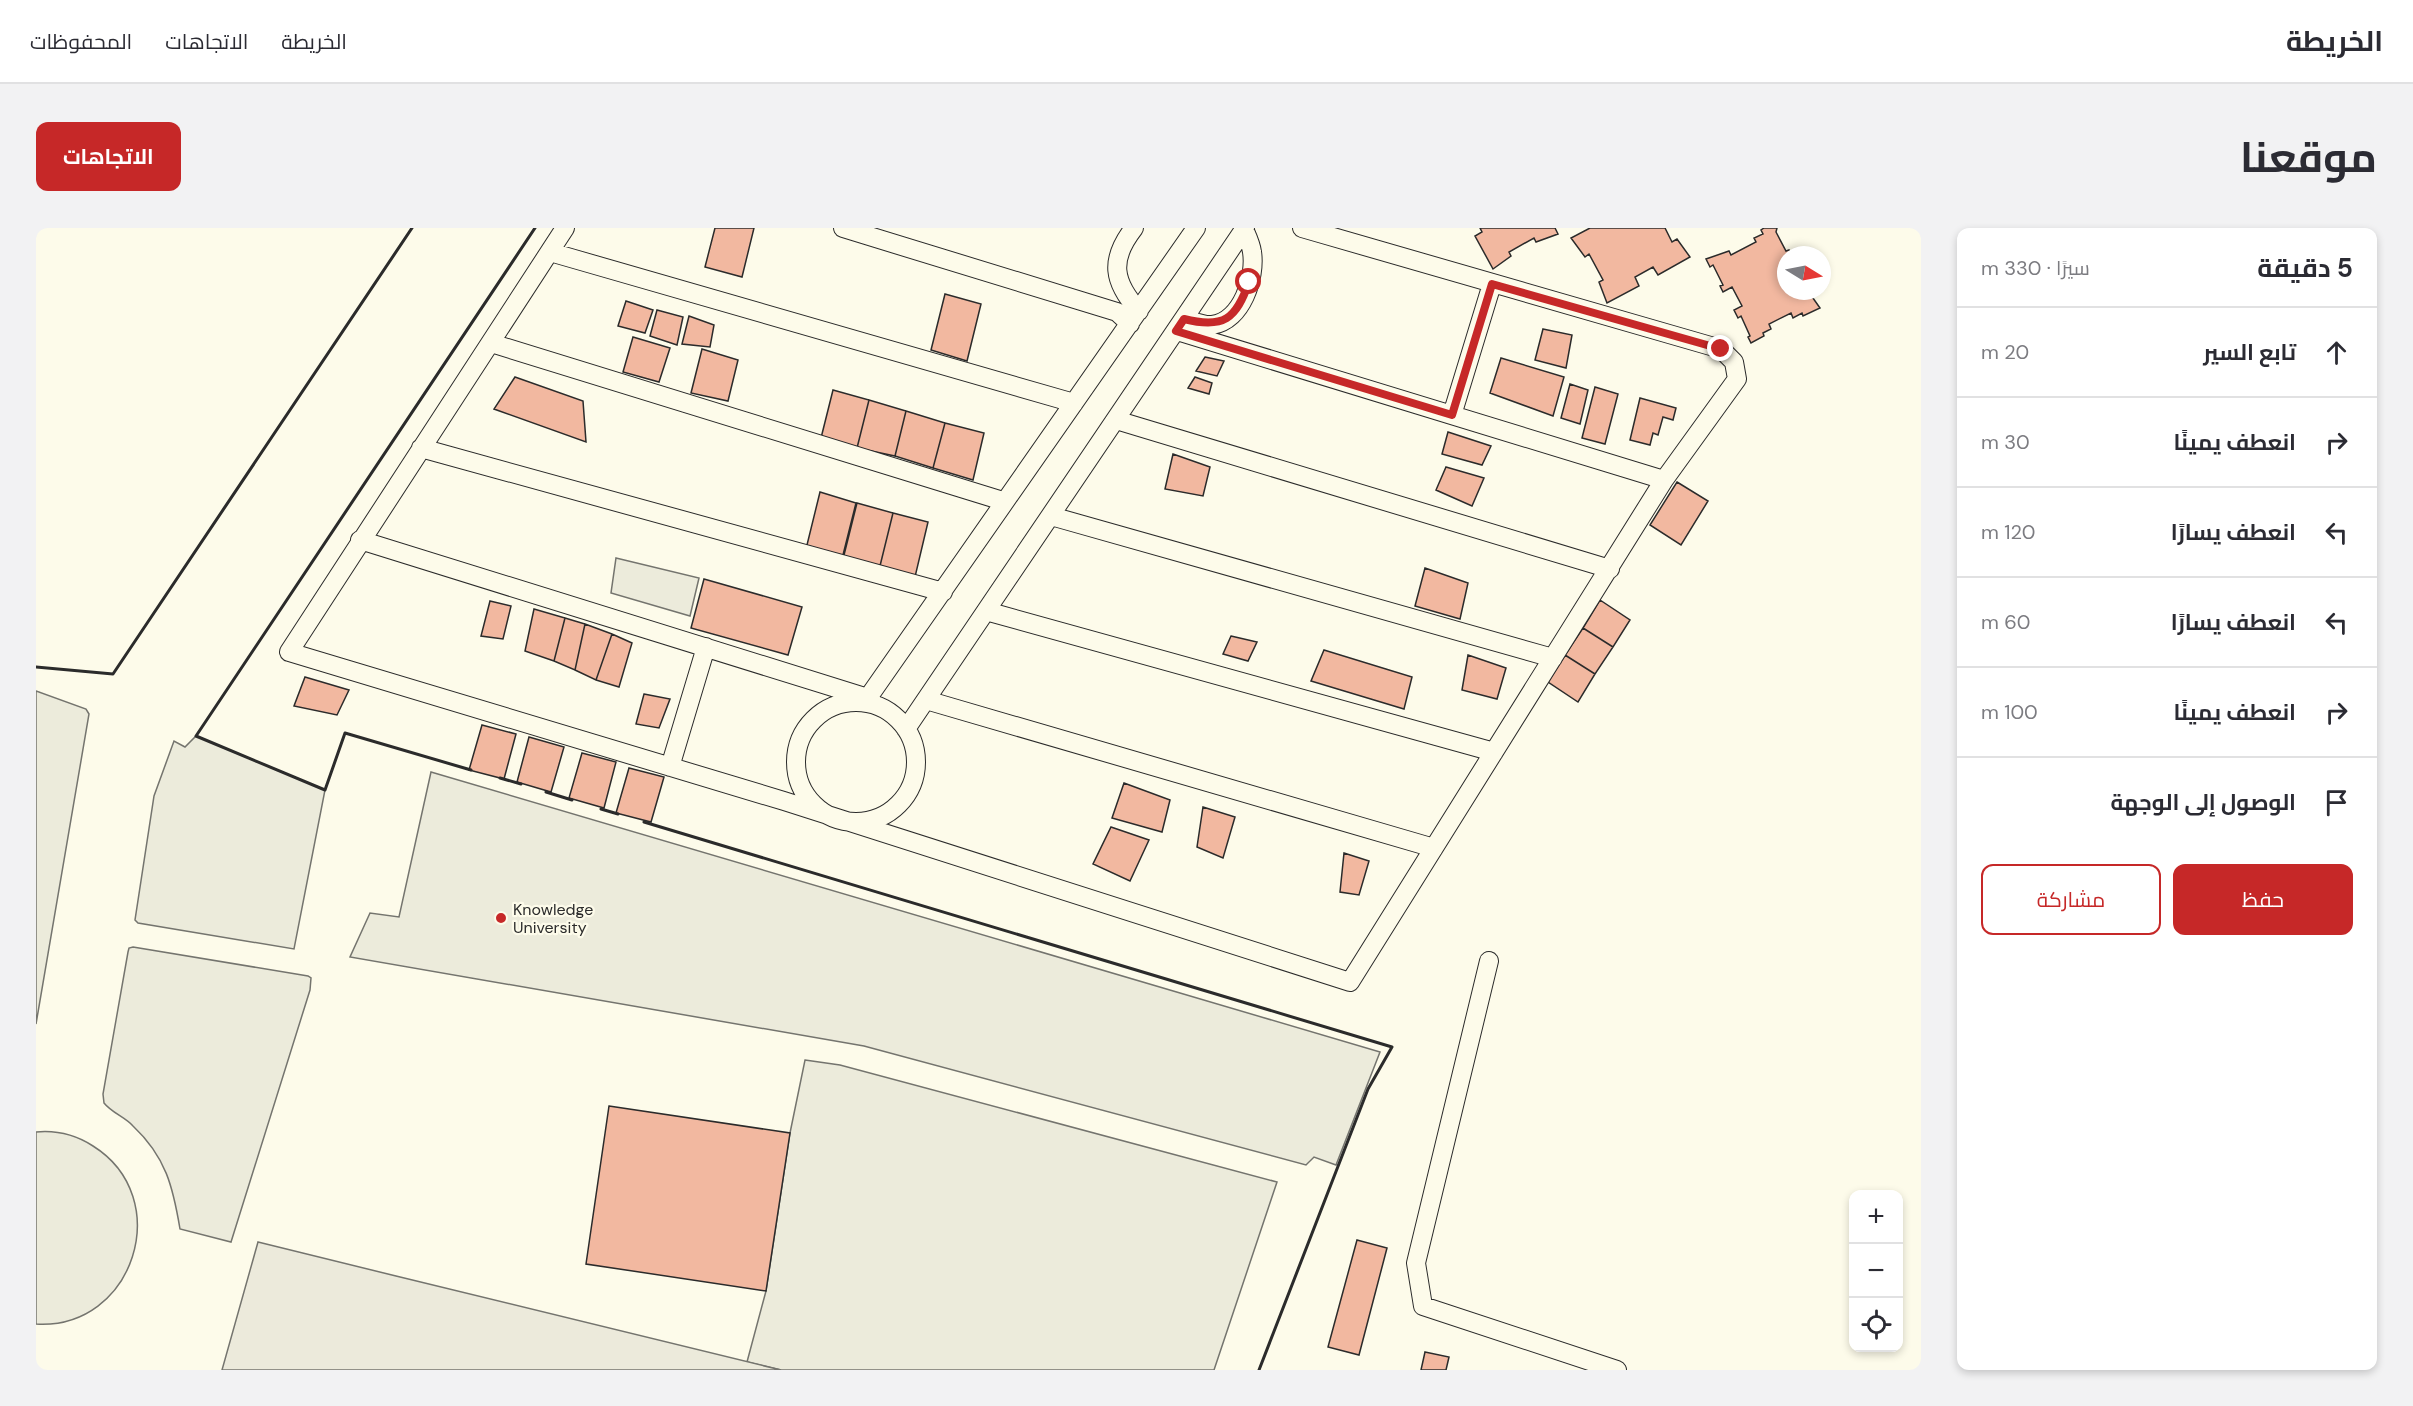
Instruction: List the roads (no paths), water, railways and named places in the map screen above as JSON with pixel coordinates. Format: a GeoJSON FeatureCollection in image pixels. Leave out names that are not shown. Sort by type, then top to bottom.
{"type":"FeatureCollection","features":[{"type":"Feature","properties":{"kind":"street"},"geometry":{"type":"LineString","coordinates":[[565,228],[289,652],[831,817],[1350,982],[1665,480],[1737,379],[1734,362],[1721,349],[1302,228]]}},
{"type":"Feature","properties":{"kind":"street"},"geometry":{"type":"LineString","coordinates":[[843,228],[874,232],[1134,317]]}},
{"type":"Feature","properties":{"kind":"street"},"geometry":{"type":"LineString","coordinates":[[1134,228],[1123,242],[1116,270],[1122,292],[1134,317]]}},
{"type":"Feature","properties":{"kind":"street"},"geometry":{"type":"LineString","coordinates":[[360,540],[706,647],[867,700],[881,707],[895,716],[906,729],[914,747],[915,766],[911,784],[901,801],[886,813],[869,820],[850,821],[831,817],[815,806],[803,791],[797,773],[796,754],[802,735],[813,720],[837,705],[867,700],[943,592],[1003,501],[1196,228]]}},
{"type":"Feature","properties":{"kind":"street"},"geometry":{"type":"LineString","coordinates":[[1180,325],[1213,325],[1231,315],[1241,304],[1249,282],[1252,253],[1245,229]]}},
{"type":"Feature","properties":{"kind":"street"},"geometry":{"type":"LineString","coordinates":[[906,729],[1245,229]]}},
{"type":"Feature","properties":{"kind":"street"},"geometry":{"type":"LineString","coordinates":[[550,252],[1074,403]]}},
{"type":"Feature","properties":{"kind":"street"},"geometry":{"type":"LineString","coordinates":[[1452,415],[1492,284]]}},
{"type":"Feature","properties":{"kind":"street"},"geometry":{"type":"LineString","coordinates":[[1180,325],[1452,415],[1665,480]]}},
{"type":"Feature","properties":{"kind":"street"},"geometry":{"type":"LineString","coordinates":[[490,343],[1003,501]]}},
{"type":"Feature","properties":{"kind":"street"},"geometry":{"type":"LineString","coordinates":[[1116,420],[1610,569]]}},
{"type":"Feature","properties":{"kind":"street"},"geometry":{"type":"LineString","coordinates":[[421,448],[943,592]]}},
{"type":"Feature","properties":{"kind":"street"},"geometry":{"type":"LineString","coordinates":[[1051,516],[1553,658]]}},
{"type":"Feature","properties":{"kind":"street"},"geometry":{"type":"LineString","coordinates":[[986,611],[1494,752]]}},
{"type":"Feature","properties":{"kind":"street"},"geometry":{"type":"LineString","coordinates":[[670,767],[706,647]]}},
{"type":"Feature","properties":{"kind":"street"},"geometry":{"type":"LineString","coordinates":[[926,700],[1434,848]]}},
{"type":"Feature","properties":{"kind":"street"},"geometry":{"type":"LineString","coordinates":[[1489,961],[1416,1263],[1423,1306],[1617,1370]]}},
{"type":"Feature","properties":{"kind":"place","name":"Knowledge University"},"geometry":{"type":"Point","coordinates":[501,918]}}]}
